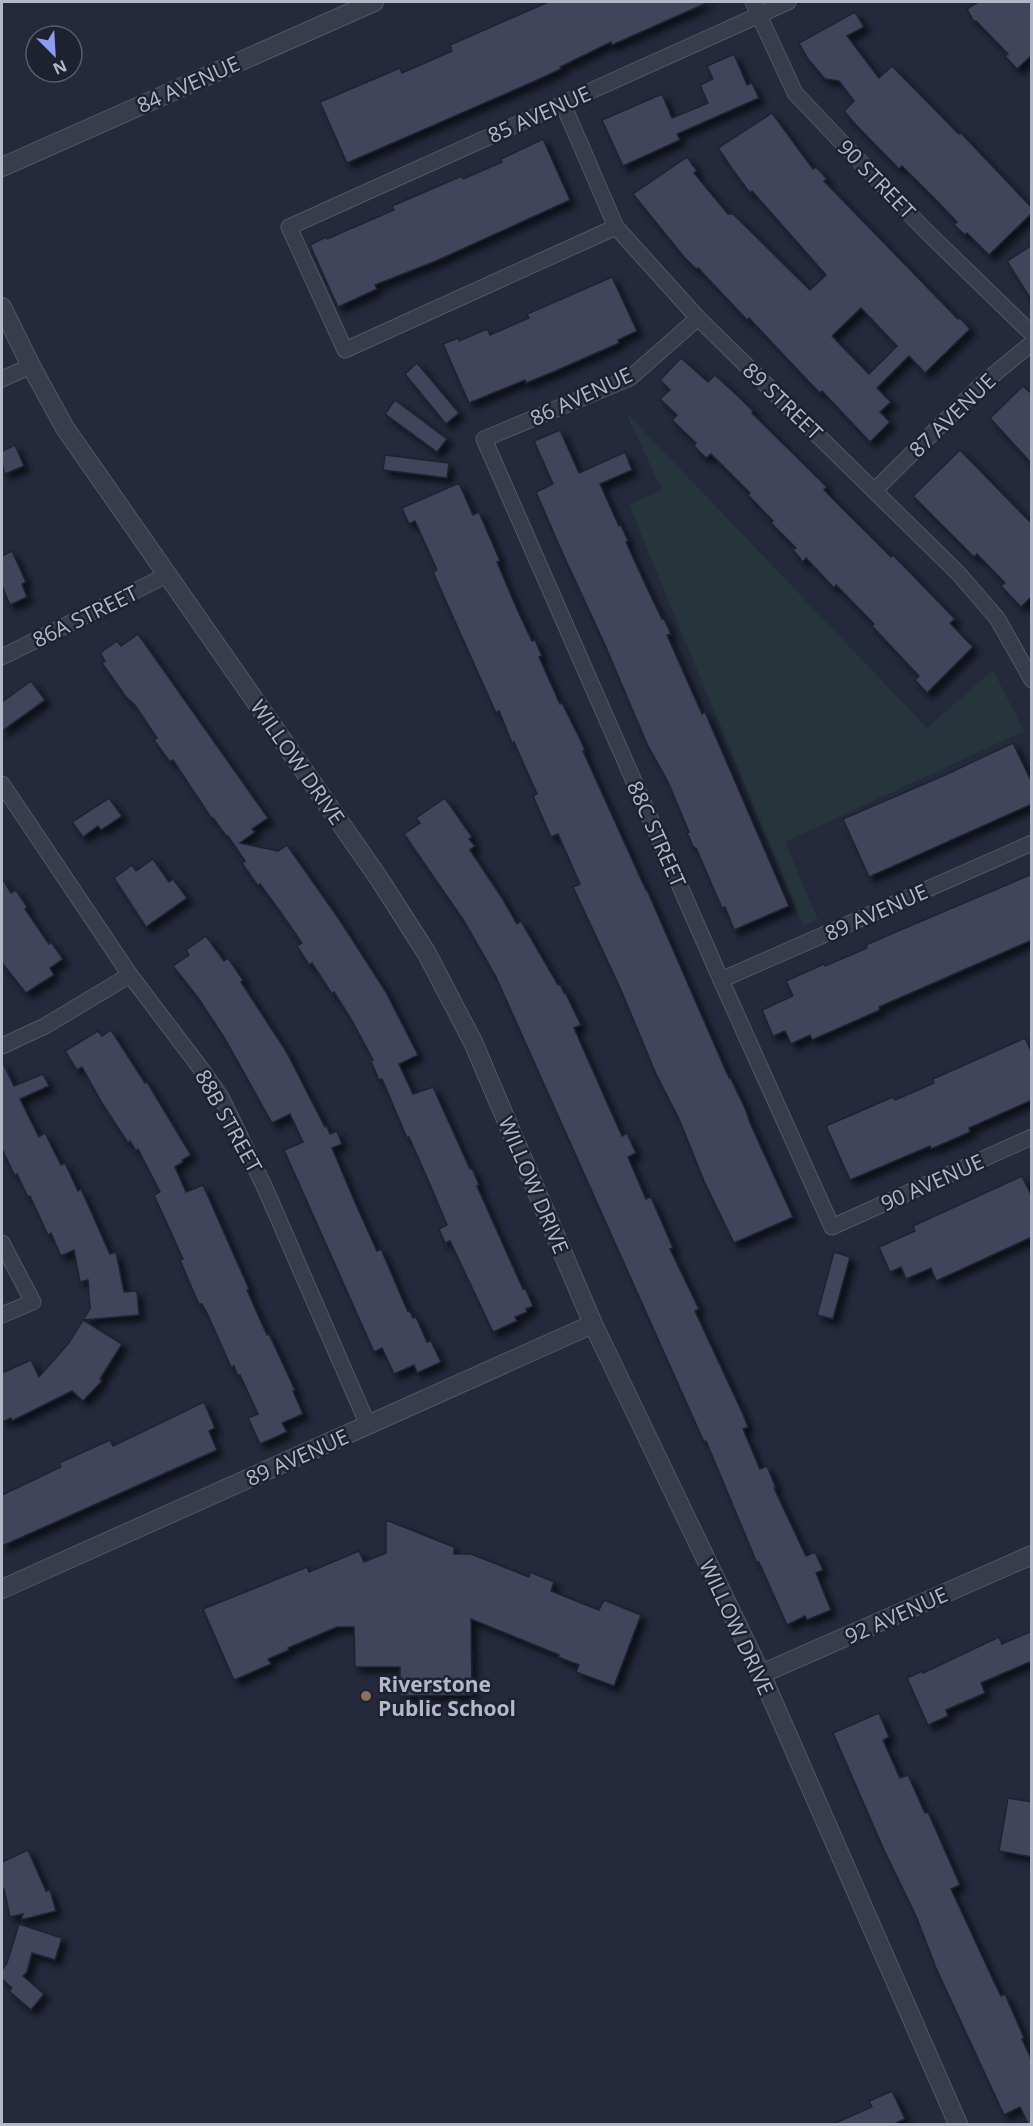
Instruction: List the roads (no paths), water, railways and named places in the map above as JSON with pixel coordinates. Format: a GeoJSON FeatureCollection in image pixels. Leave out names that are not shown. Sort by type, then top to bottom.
{"type":"FeatureCollection","features":[{"type":"Feature","properties":{"kind":"street","name":"84 AVENUE"},"geometry":{"type":"LineString","coordinates":[[2,167],[374,2]]}},
{"type":"Feature","properties":{"kind":"street","name":"85 AVENUE"},"geometry":{"type":"LineString","coordinates":[[616,227],[345,350],[289,227],[562,104],[756,8],[788,2]]}},
{"type":"Feature","properties":{"kind":"street","name":"90 STREET"},"geometry":{"type":"LineString","coordinates":[[756,8],[795,93],[924,229],[1032,334]]}},
{"type":"Feature","properties":{"kind":"street","name":"89 STREET"},"geometry":{"type":"LineString","coordinates":[[562,104],[616,227],[698,318],[958,573],[997,618],[1032,680]]}},
{"type":"Feature","properties":{"kind":"street","name":"WILLOW DRIVE"},"geometry":{"type":"LineString","coordinates":[[2,307],[65,428],[378,877],[426,952],[473,1042],[593,1324],[761,1674],[958,2124]]}},
{"type":"Feature","properties":{"kind":"street","name":"86 AVENUE"},"geometry":{"type":"LineString","coordinates":[[484,439],[630,378],[698,318]]}},
{"type":"Feature","properties":{"kind":"street","name":"87 AVENUE"},"geometry":{"type":"LineString","coordinates":[[875,490],[982,384],[1032,343]]}},
{"type":"Feature","properties":{"kind":"street"},"geometry":{"type":"LineString","coordinates":[[2,379],[31,366]]}},
{"type":"Feature","properties":{"kind":"street","name":"88C STREET"},"geometry":{"type":"LineString","coordinates":[[484,439],[832,1227]]}},
{"type":"Feature","properties":{"kind":"street","name":"86A STREET"},"geometry":{"type":"LineString","coordinates":[[2,657],[168,575]]}},
{"type":"Feature","properties":{"kind":"street","name":"88B STREET"},"geometry":{"type":"LineString","coordinates":[[2,784],[130,975],[221,1097],[265,1188],[368,1425]]}},
{"type":"Feature","properties":{"kind":"street","name":"89 AVENUE"},"geometry":{"type":"LineString","coordinates":[[721,980],[1032,843]]}},
{"type":"Feature","properties":{"kind":"street"},"geometry":{"type":"LineString","coordinates":[[2,1047],[45,1026],[130,975]]}},
{"type":"Feature","properties":{"kind":"street","name":"90 AVENUE"},"geometry":{"type":"LineString","coordinates":[[832,1227],[1032,1137]]}},
{"type":"Feature","properties":{"kind":"street"},"geometry":{"type":"LineString","coordinates":[[2,1243],[33,1302],[2,1316]]}},
{"type":"Feature","properties":{"kind":"street","name":"89 AVENUE"},"geometry":{"type":"LineString","coordinates":[[2,1589],[593,1324]]}},
{"type":"Feature","properties":{"kind":"street","name":"92 AVENUE"},"geometry":{"type":"LineString","coordinates":[[761,1674],[1032,1556]]}},
{"type":"Feature","properties":{"kind":"place","name":"Riverstone Public School"},"geometry":{"type":"Point","coordinates":[366,1696]}}]}
